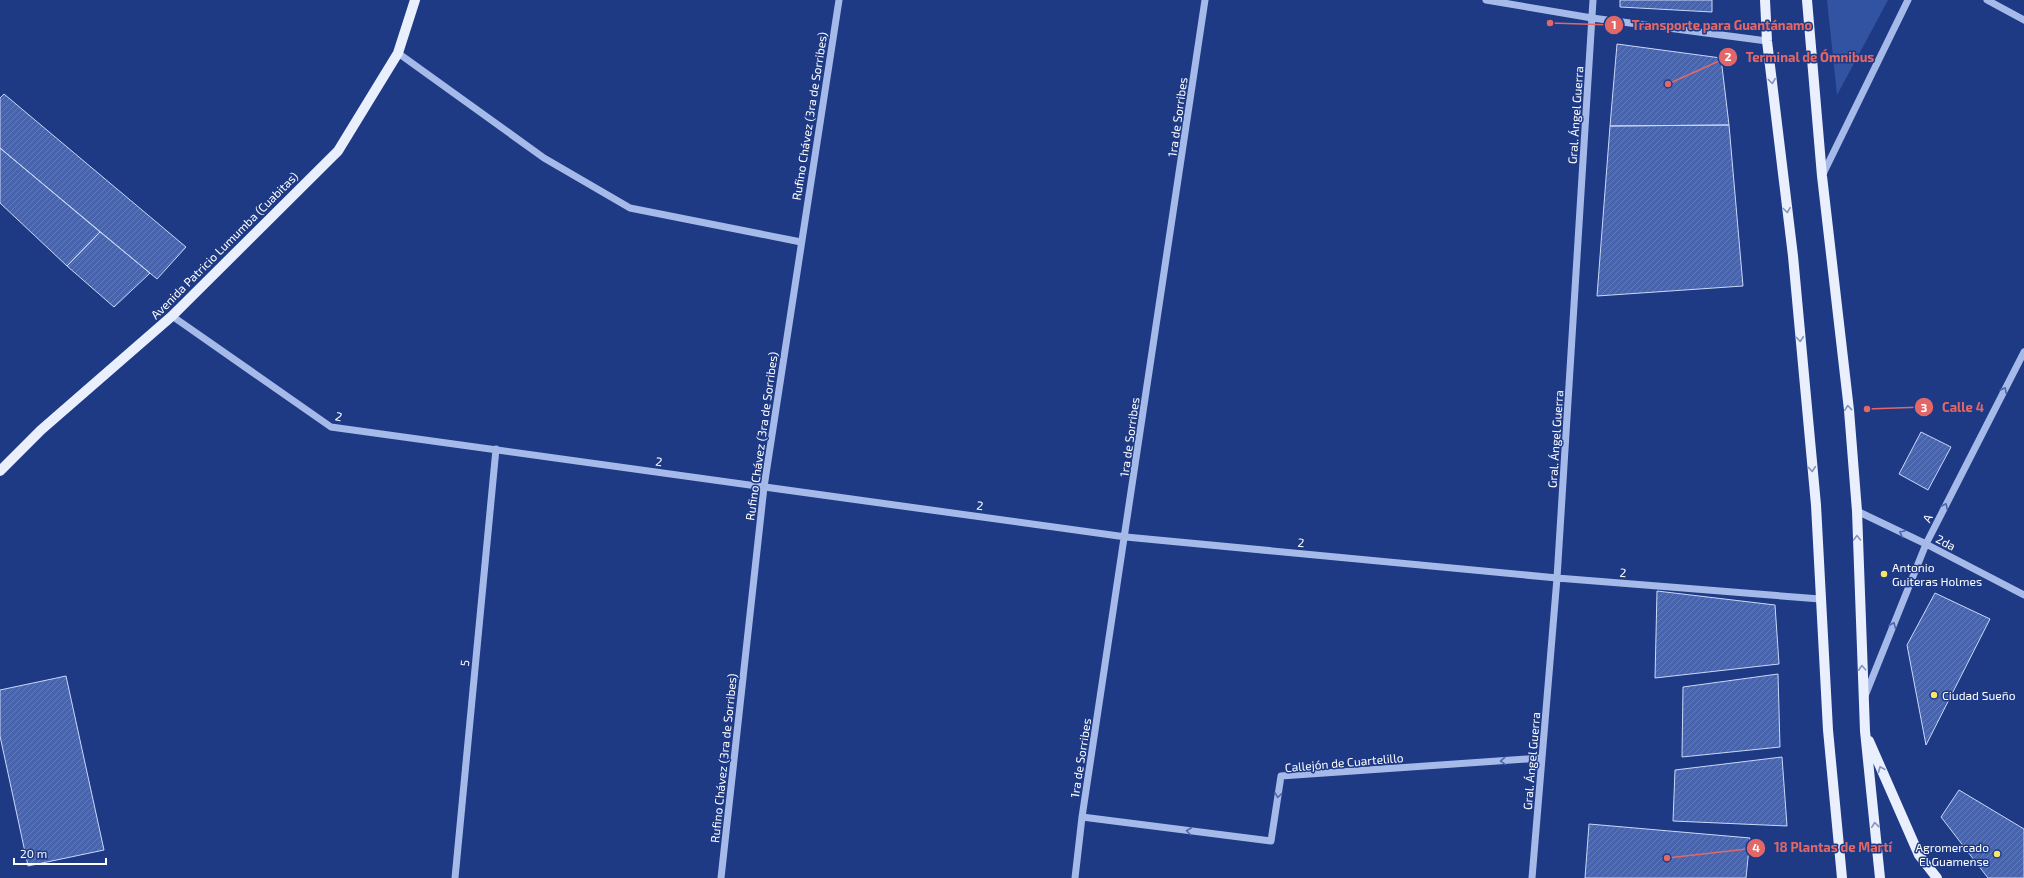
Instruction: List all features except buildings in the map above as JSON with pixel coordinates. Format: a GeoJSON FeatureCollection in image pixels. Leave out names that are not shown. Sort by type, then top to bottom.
{"type":"FeatureCollection","features":[{"type":"Feature","properties":{"kind":"main road","name":"Avenida Patricio Lumumba (Cuabitas)"},"geometry":{"type":"LineString","coordinates":[[0,471],[40,430],[172,316],[338,151],[398,53],[415,0]]}},
{"type":"Feature","properties":{"kind":"main road"},"geometry":{"type":"LineString","coordinates":[[1765,0],[1767,41],[1794,271],[1816,505],[1828,730],[1842,878]]}},
{"type":"Feature","properties":{"kind":"main road"},"geometry":{"type":"LineString","coordinates":[[1807,0],[1822,176],[1849,410],[1857,511],[1865,731],[1880,878]]}},
{"type":"Feature","properties":{"kind":"main road"},"geometry":{"type":"LineString","coordinates":[[1865,731],[1919,855],[1937,878]]}},
{"type":"Feature","properties":{"kind":"street","name":"Rufino Chávez (3ra de Sorribes)"},"geometry":{"type":"LineString","coordinates":[[721,878],[764,487],[800,242],[839,0]]}},
{"type":"Feature","properties":{"kind":"street","name":"1ra de Sorribes"},"geometry":{"type":"LineString","coordinates":[[1075,878],[1082,817],[1126,537],[1205,0]]}},
{"type":"Feature","properties":{"kind":"street"},"geometry":{"type":"LineString","coordinates":[[1486,0],[1592,18],[1767,41]]}},
{"type":"Feature","properties":{"kind":"street","name":"Gral. Ángel Guerra"},"geometry":{"type":"LineString","coordinates":[[1532,878],[1557,578],[1593,0]]}},
{"type":"Feature","properties":{"kind":"street"},"geometry":{"type":"LineString","coordinates":[[1822,176],[1908,0]]}},
{"type":"Feature","properties":{"kind":"street"},"geometry":{"type":"LineString","coordinates":[[1987,0],[2024,20]]}},
{"type":"Feature","properties":{"kind":"street"},"geometry":{"type":"LineString","coordinates":[[398,53],[544,158],[630,208],[800,242]]}},
{"type":"Feature","properties":{"kind":"street","name":"2"},"geometry":{"type":"LineString","coordinates":[[172,316],[331,427],[1126,537],[1557,578],[1820,599]]}},
{"type":"Feature","properties":{"kind":"street","name":"A"},"geometry":{"type":"LineString","coordinates":[[1863,700],[1926,544],[2024,352]]}},
{"type":"Feature","properties":{"kind":"street","name":"5"},"geometry":{"type":"LineString","coordinates":[[454,878],[496,449]]}},
{"type":"Feature","properties":{"kind":"street","name":"2da"},"geometry":{"type":"LineString","coordinates":[[1857,511],[1926,544],[2024,595]]}},
{"type":"Feature","properties":{"kind":"street","name":"Callejón de Cuartelillo"},"geometry":{"type":"LineString","coordinates":[[1082,817],[1271,841],[1281,776],[1542,758]]}},
{"type":"Feature","properties":{"kind":"shaded area"},"geometry":{"type":"Polygon","coordinates":[[[1827,0],[1888,0],[1837,95],[1827,0]]]}},
{"type":"Feature","properties":{"kind":"place","name":"Transporte para Guantánamo"},"geometry":{"type":"Point","coordinates":[1550,23]}},
{"type":"Feature","properties":{"kind":"place","name":"Terminal de Ómnibus"},"geometry":{"type":"Point","coordinates":[1668,84]}},
{"type":"Feature","properties":{"kind":"place","name":"Calle 4"},"geometry":{"type":"Point","coordinates":[1867,409]}},
{"type":"Feature","properties":{"kind":"place","name":"Antonio Guiteras Holmes"},"geometry":{"type":"Point","coordinates":[1884,574]}},
{"type":"Feature","properties":{"kind":"place","name":"Ciudad Sueño"},"geometry":{"type":"Point","coordinates":[1934,695]}},
{"type":"Feature","properties":{"kind":"place","name":"Agromercado El Guamense"},"geometry":{"type":"Point","coordinates":[1997,854]}},
{"type":"Feature","properties":{"kind":"place","name":"18 Plantas de Martí"},"geometry":{"type":"Point","coordinates":[1667,858]}}]}
